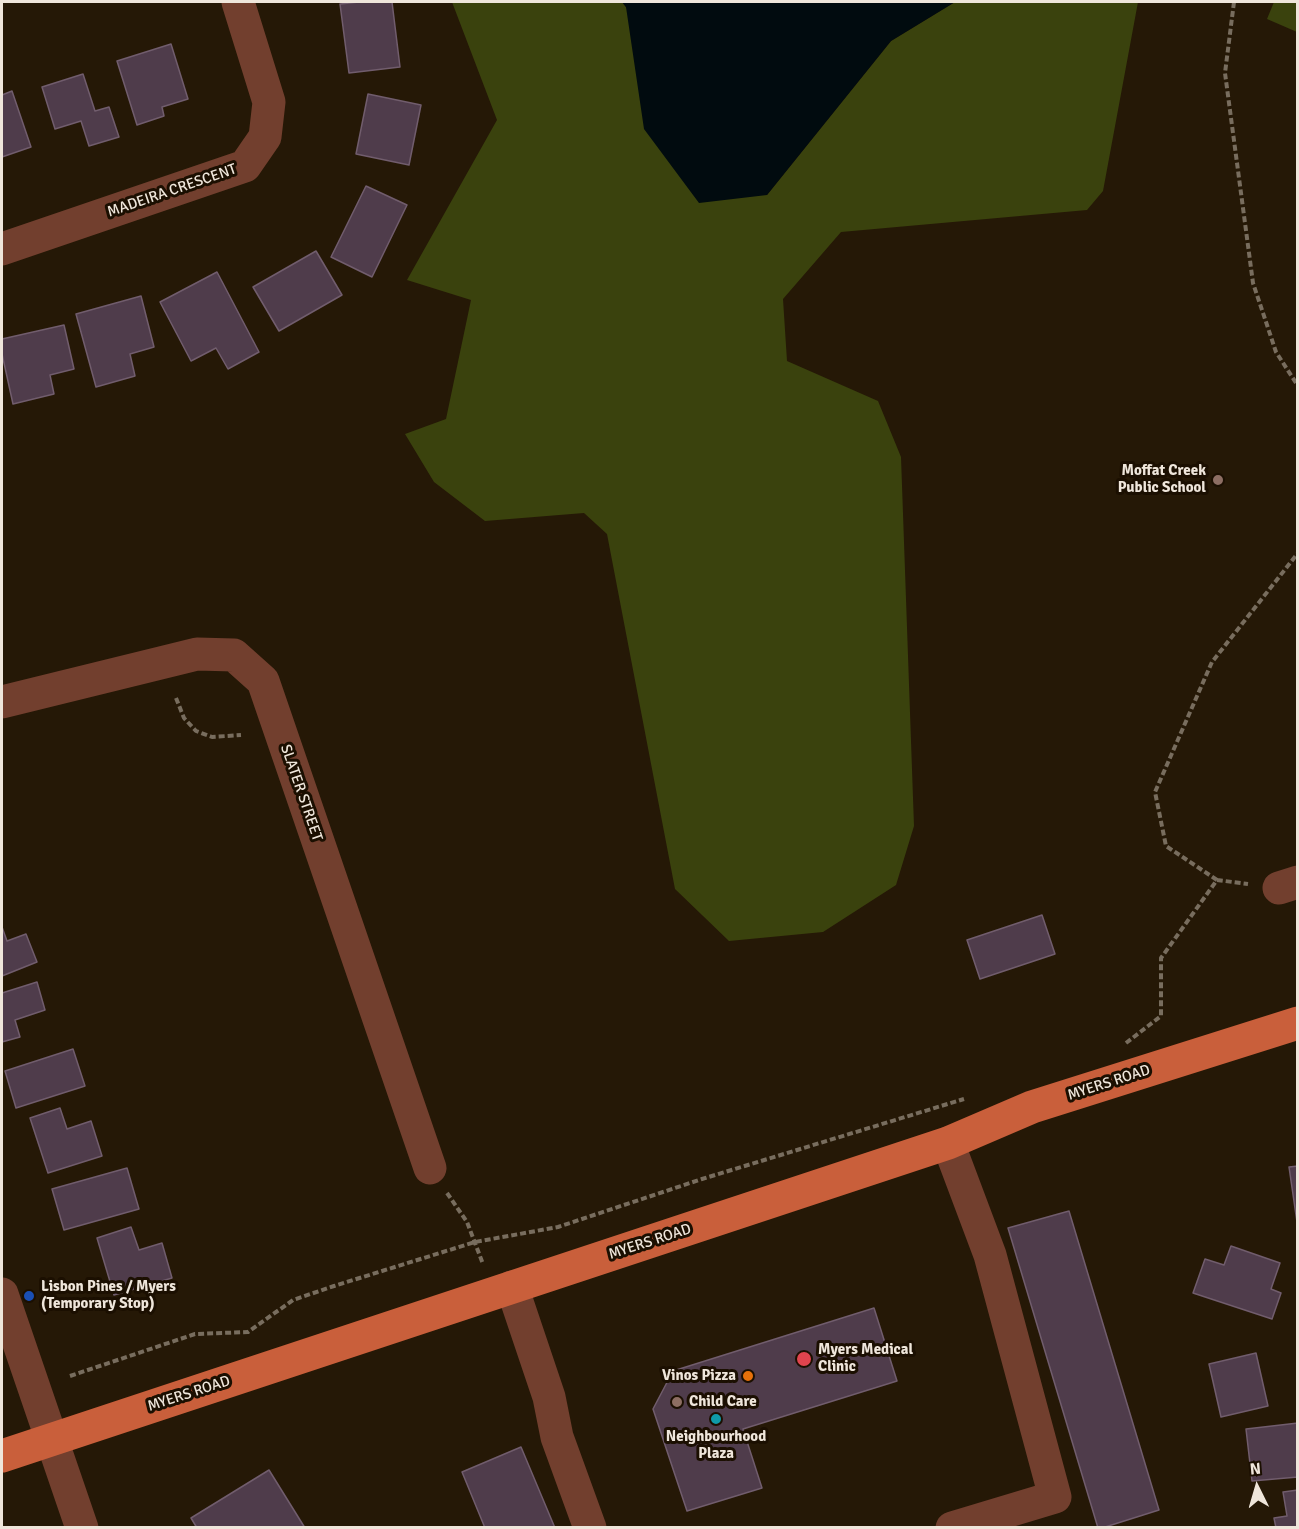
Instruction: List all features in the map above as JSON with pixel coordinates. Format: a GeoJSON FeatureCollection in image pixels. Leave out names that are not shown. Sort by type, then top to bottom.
{"type":"FeatureCollection","features":[{"type":"Feature","properties":{"kind":"main road","name":"MYERS ROAD"},"geometry":{"type":"LineString","coordinates":[[2,1456],[948,1143],[1032,1107],[1298,1023]]}},
{"type":"Feature","properties":{"kind":"street","name":"MADEIRA CRESCENT"},"geometry":{"type":"LineString","coordinates":[[2,249],[245,166],[265,137],[269,102],[238,2]]}},
{"type":"Feature","properties":{"kind":"street","name":"SLATER STREET"},"geometry":{"type":"LineString","coordinates":[[2,702],[197,654],[234,655],[263,681],[430,1168]]}},
{"type":"Feature","properties":{"kind":"street"},"geometry":{"type":"LineString","coordinates":[[948,1143],[990,1255],[1055,1497],[952,1527]]}},
{"type":"Feature","properties":{"kind":"street"},"geometry":{"type":"LineString","coordinates":[[503,1290],[549,1397],[557,1437],[590,1527]]}},
{"type":"Feature","properties":{"kind":"street"},"geometry":{"type":"LineString","coordinates":[[2,1294],[82,1527]]}},
{"type":"Feature","properties":{"kind":"path"},"geometry":{"type":"LineString","coordinates":[[1234,2],[1225,73],[1253,284],[1276,351],[1298,386]]}},
{"type":"Feature","properties":{"kind":"path"},"geometry":{"type":"LineString","coordinates":[[1288,885],[1217,880],[1166,846],[1155,792],[1212,662],[1298,553]]}},
{"type":"Feature","properties":{"kind":"path"},"geometry":{"type":"LineString","coordinates":[[176,698],[184,718],[196,731],[212,737],[241,735]]}},
{"type":"Feature","properties":{"kind":"path"},"geometry":{"type":"LineString","coordinates":[[1120,1048],[1161,1016],[1161,958],[1217,880]]}},
{"type":"Feature","properties":{"kind":"path"},"geometry":{"type":"LineString","coordinates":[[70,1376],[195,1334],[248,1332],[293,1300],[475,1242],[558,1227],[702,1179],[975,1096]]}},
{"type":"Feature","properties":{"kind":"path"},"geometry":{"type":"LineString","coordinates":[[430,1168],[467,1222],[475,1242],[503,1290]]}},
{"type":"Feature","properties":{"kind":"green space"},"geometry":{"type":"Polygon","coordinates":[[[452,2],[622,2],[767,195],[891,41],[955,2],[1138,2],[1103,191],[1087,210],[841,232],[783,299],[787,361],[878,401],[901,457],[914,826],[896,885],[823,932],[729,941],[675,889],[607,534],[584,513],[485,521],[434,482],[405,434],[446,419],[471,300],[407,280],[497,120],[452,2]]]}},
{"type":"Feature","properties":{"kind":"green space"},"geometry":{"type":"Polygon","coordinates":[[[1274,2],[1297,2],[1297,32],[1267,19],[1274,2]]]}},
{"type":"Feature","properties":{"kind":"shaded area"},"geometry":{"type":"Polygon","coordinates":[[[622,2],[955,2],[891,41],[767,195],[699,203],[644,129],[626,7],[622,2]]]}},
{"type":"Feature","properties":{"kind":"building"},"geometry":{"type":"Polygon","coordinates":[[[392,2],[400,67],[349,73],[340,4],[392,2]]]}},
{"type":"Feature","properties":{"kind":"building"},"geometry":{"type":"Polygon","coordinates":[[[171,44],[188,99],[162,107],[164,116],[137,125],[117,61],[171,44]]]}},
{"type":"Feature","properties":{"kind":"building"},"geometry":{"type":"Polygon","coordinates":[[[83,74],[95,111],[109,107],[119,137],[89,146],[81,121],[55,129],[42,87],[83,74]]]}},
{"type":"Feature","properties":{"kind":"building"},"geometry":{"type":"Polygon","coordinates":[[[12,91],[31,147],[2,157],[2,95],[12,91]]]}},
{"type":"Feature","properties":{"kind":"building"},"geometry":{"type":"Polygon","coordinates":[[[368,94],[421,105],[409,165],[356,154],[368,94]]]}},
{"type":"Feature","properties":{"kind":"building"},"geometry":{"type":"Polygon","coordinates":[[[366,186],[407,205],[372,277],[331,257],[366,186]]]}},
{"type":"Feature","properties":{"kind":"building"},"geometry":{"type":"Polygon","coordinates":[[[316,251],[342,295],[279,331],[253,287],[316,251]]]}},
{"type":"Feature","properties":{"kind":"building"},"geometry":{"type":"Polygon","coordinates":[[[217,272],[259,352],[228,369],[216,348],[191,361],[160,302],[217,272]]]}},
{"type":"Feature","properties":{"kind":"building"},"geometry":{"type":"Polygon","coordinates":[[[141,296],[154,347],[130,354],[135,376],[96,387],[76,314],[141,296]]]}},
{"type":"Feature","properties":{"kind":"building"},"geometry":{"type":"Polygon","coordinates":[[[64,325],[74,369],[50,375],[54,394],[13,404],[2,354],[2,339],[64,325]]]}},
{"type":"Feature","properties":{"kind":"building"},"geometry":{"type":"Polygon","coordinates":[[[1042,915],[1055,954],[980,979],[967,940],[1042,915]]]}},
{"type":"Feature","properties":{"kind":"building"},"geometry":{"type":"Polygon","coordinates":[[[2,927],[7,941],[26,934],[37,962],[2,976],[2,927]]]}},
{"type":"Feature","properties":{"kind":"building"},"geometry":{"type":"Polygon","coordinates":[[[37,982],[45,1010],[15,1020],[20,1037],[2,1042],[2,993],[37,982]]]}},
{"type":"Feature","properties":{"kind":"building"},"geometry":{"type":"Polygon","coordinates":[[[73,1049],[85,1086],[16,1108],[5,1071],[73,1049]]]}},
{"type":"Feature","properties":{"kind":"building"},"geometry":{"type":"Polygon","coordinates":[[[60,1108],[67,1129],[91,1121],[102,1156],[48,1173],[30,1118],[60,1108]]]}},
{"type":"Feature","properties":{"kind":"building"},"geometry":{"type":"Polygon","coordinates":[[[1298,1166],[1298,1229],[1289,1167],[1298,1166]]]}},
{"type":"Feature","properties":{"kind":"building"},"geometry":{"type":"Polygon","coordinates":[[[127,1168],[139,1209],[64,1230],[52,1189],[127,1168]]]}},
{"type":"Feature","properties":{"kind":"building"},"geometry":{"type":"Polygon","coordinates":[[[1069,1211],[1159,1510],[1102,1528],[1098,1528],[1008,1228],[1069,1211]]]}},
{"type":"Feature","properties":{"kind":"building"},"geometry":{"type":"Polygon","coordinates":[[[131,1227],[139,1250],[162,1243],[172,1278],[114,1295],[97,1238],[131,1227]]]}},
{"type":"Feature","properties":{"kind":"building"},"geometry":{"type":"Polygon","coordinates":[[[1231,1246],[1280,1263],[1271,1289],[1281,1293],[1272,1319],[1193,1293],[1205,1259],[1224,1265],[1231,1246]]]}},
{"type":"Feature","properties":{"kind":"building","name":"Neighbourhood Plaza"},"geometry":{"type":"Polygon","coordinates":[[[874,1308],[897,1381],[743,1429],[762,1488],[687,1511],[653,1409],[673,1371],[874,1308]]]}},
{"type":"Feature","properties":{"kind":"building"},"geometry":{"type":"Polygon","coordinates":[[[1256,1353],[1268,1406],[1221,1417],[1209,1364],[1256,1353]]]}},
{"type":"Feature","properties":{"kind":"building"},"geometry":{"type":"Polygon","coordinates":[[[1298,1423],[1298,1477],[1252,1481],[1246,1429],[1298,1423]]]}},
{"type":"Feature","properties":{"kind":"building"},"geometry":{"type":"Polygon","coordinates":[[[521,1447],[555,1528],[485,1528],[462,1472],[521,1447]]]}},
{"type":"Feature","properties":{"kind":"building"},"geometry":{"type":"Polygon","coordinates":[[[269,1470],[305,1528],[197,1528],[191,1518],[269,1470]]]}},
{"type":"Feature","properties":{"kind":"building"},"geometry":{"type":"Polygon","coordinates":[[[1298,1490],[1298,1528],[1276,1528],[1274,1518],[1287,1516],[1283,1492],[1298,1490]]]}},
{"type":"Feature","properties":{"kind":"place","name":"Moffat Creek Public School"},"geometry":{"type":"Point","coordinates":[1218,480]}},
{"type":"Feature","properties":{"kind":"place","name":"Lisbon Pines / Myers (Temporary Stop)"},"geometry":{"type":"Point","coordinates":[29,1296]}},
{"type":"Feature","properties":{"kind":"place","name":"Myers Medical Clinic"},"geometry":{"type":"Point","coordinates":[804,1359]}},
{"type":"Feature","properties":{"kind":"place","name":"Vinos Pizza"},"geometry":{"type":"Point","coordinates":[748,1376]}},
{"type":"Feature","properties":{"kind":"place","name":"Child Care"},"geometry":{"type":"Point","coordinates":[677,1402]}},
{"type":"Feature","properties":{"kind":"place","name":"Neighbourhood Plaza"},"geometry":{"type":"Point","coordinates":[716,1419]}}]}
